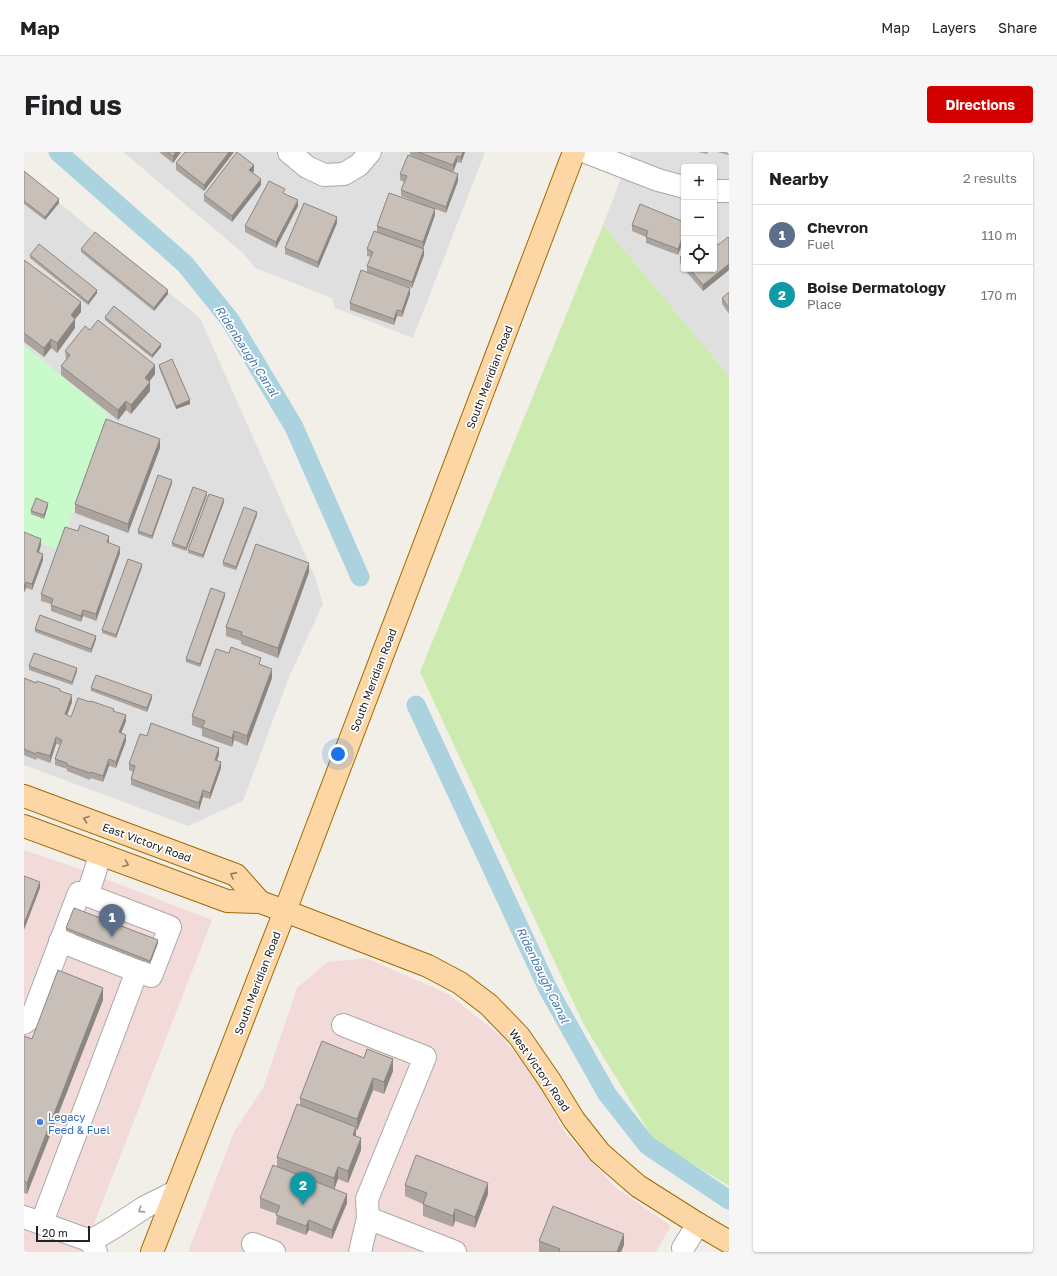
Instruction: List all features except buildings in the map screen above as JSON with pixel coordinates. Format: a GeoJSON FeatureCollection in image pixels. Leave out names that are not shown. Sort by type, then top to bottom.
{"type":"FeatureCollection","features":[{"type":"Feature","properties":{"kind":"main road","name":"South Meridian Road"},"geometry":{"type":"LineString","coordinates":[[152,1252],[286,911],[574,152]]}},
{"type":"Feature","properties":{"kind":"main road","name":"East Victory Road"},"geometry":{"type":"LineString","coordinates":[[24,796],[236,874],[260,902]]}},
{"type":"Feature","properties":{"kind":"main road"},"geometry":{"type":"LineString","coordinates":[[24,826],[227,901],[260,902],[286,911]]}},
{"type":"Feature","properties":{"kind":"main road","name":"West Victory Road"},"geometry":{"type":"LineString","coordinates":[[286,911],[428,966],[472,992],[489,1005],[519,1036],[550,1081],[574,1120],[600,1153],[638,1186],[729,1242]]}},
{"type":"Feature","properties":{"kind":"street"},"geometry":{"type":"LineString","coordinates":[[289,152],[307,167],[324,176],[344,174],[359,165],[370,152]]}},
{"type":"Feature","properties":{"kind":"street"},"geometry":{"type":"LineString","coordinates":[[586,152],[658,180],[681,186]]}},
{"type":"Feature","properties":{"kind":"street"},"geometry":{"type":"LineString","coordinates":[[717,191],[729,191]]}},
{"type":"Feature","properties":{"kind":"street"},"geometry":{"type":"LineString","coordinates":[[100,854],[95,872],[105,911]]}},
{"type":"Feature","properties":{"kind":"street"},"geometry":{"type":"LineString","coordinates":[[24,1023],[32,1017],[60,941],[79,893],[105,911],[141,926],[170,927],[151,976],[121,960],[86,945],[60,941]]}},
{"type":"Feature","properties":{"kind":"street"},"geometry":{"type":"LineString","coordinates":[[121,960],[30,1220],[93,1246],[116,1226],[145,1207],[175,1192]]}},
{"type":"Feature","properties":{"kind":"street"},"geometry":{"type":"LineString","coordinates":[[343,1025],[425,1057],[367,1199],[368,1218],[360,1252]]}},
{"type":"Feature","properties":{"kind":"street"},"geometry":{"type":"LineString","coordinates":[[368,1218],[455,1252]]}},
{"type":"Feature","properties":{"kind":"street"},"geometry":{"type":"LineString","coordinates":[[679,1251],[698,1224]]}},
{"type":"Feature","properties":{"kind":"street"},"geometry":{"type":"LineString","coordinates":[[253,1244],[274,1252]]}},
{"type":"Feature","properties":{"kind":"shaded area"},"geometry":{"type":"Polygon","coordinates":[[[123,152],[485,152],[413,338],[335,308],[332,298],[255,268],[243,253],[123,152]]]}},
{"type":"Feature","properties":{"kind":"shaded area"},"geometry":{"type":"Polygon","coordinates":[[[631,152],[729,152],[729,376],[603,225],[631,152]]]}},
{"type":"Feature","properties":{"kind":"shaded area"},"geometry":{"type":"Polygon","coordinates":[[[24,174],[200,318],[315,577],[323,604],[289,677],[243,801],[188,826],[24,765],[24,174]]]}},
{"type":"Feature","properties":{"kind":"shaded area"},"geometry":{"type":"Polygon","coordinates":[[[24,850],[77,868],[212,920],[83,1252],[24,1252],[24,850]]]}},
{"type":"Feature","properties":{"kind":"shaded area"},"geometry":{"type":"Polygon","coordinates":[[[366,958],[448,994],[501,1036],[534,1076],[566,1134],[616,1188],[671,1226],[656,1252],[188,1252],[234,1132],[263,1088],[297,988],[327,962],[366,958]]]}},
{"type":"Feature","properties":{"kind":"green space"},"geometry":{"type":"Polygon","coordinates":[[[603,225],[729,376],[729,1186],[654,1140],[584,1025],[420,672],[603,225]]]}},
{"type":"Feature","properties":{"kind":"green space"},"geometry":{"type":"Polygon","coordinates":[[[24,345],[109,415],[59,550],[24,537],[24,345]]]}},
{"type":"Feature","properties":{"kind":"waterway","name":"Ridenbaugh Canal"},"geometry":{"type":"LineString","coordinates":[[58,152],[185,264],[230,320],[294,427],[360,577]]}},
{"type":"Feature","properties":{"kind":"waterway","name":"Ridenbaugh Canal"},"geometry":{"type":"LineString","coordinates":[[416,705],[548,989],[607,1094],[647,1145],[729,1200]]}},
{"type":"Feature","properties":{"kind":"place","name":"Chevron"},"geometry":{"type":"Point","coordinates":[112,937]}},
{"type":"Feature","properties":{"kind":"place","name":"Legacy Feed & Fuel"},"geometry":{"type":"Point","coordinates":[40,1122]}},
{"type":"Feature","properties":{"kind":"place","name":"Boise Dermatology"},"geometry":{"type":"Point","coordinates":[303,1205]}}]}
